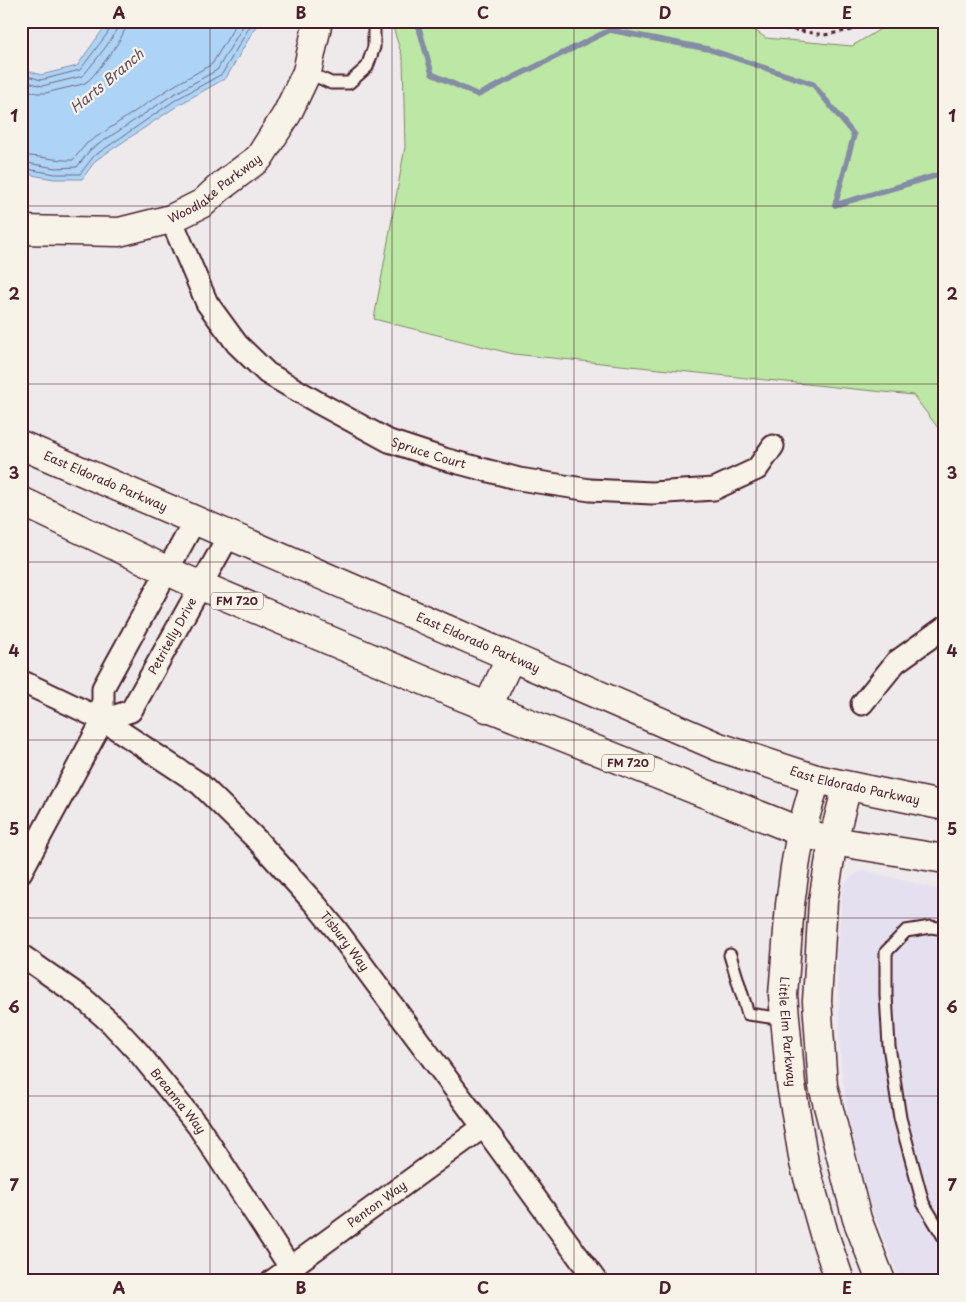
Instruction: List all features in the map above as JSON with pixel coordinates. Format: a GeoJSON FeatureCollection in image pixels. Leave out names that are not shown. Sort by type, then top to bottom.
{"type":"FeatureCollection","features":[{"type":"Feature","properties":{"kind":"main road","name":"Woodlake Parkway"},"geometry":{"type":"LineString","coordinates":[[21,230],[119,232],[171,219],[203,203],[219,188],[260,158],[287,114],[307,72],[318,21]]}},
{"type":"Feature","properties":{"kind":"main road","name":"East Eldorado Parkway"},"geometry":{"type":"LineString","coordinates":[[21,445],[719,747],[816,779],[945,806]]}},
{"type":"Feature","properties":{"kind":"main road","name":"FM 720"},"geometry":{"type":"LineString","coordinates":[[21,501],[201,585],[487,708],[801,832],[833,841],[945,858]]}},
{"type":"Feature","properties":{"kind":"main road"},"geometry":{"type":"LineString","coordinates":[[487,708],[511,657]]}},
{"type":"Feature","properties":{"kind":"main road","name":"Little Elm Parkway"},"geometry":{"type":"LineString","coordinates":[[816,779],[801,832],[790,905],[783,995],[791,1084],[804,1163],[824,1234],[840,1281]]}},
{"type":"Feature","properties":{"kind":"main road"},"geometry":{"type":"LineString","coordinates":[[847,786],[833,841],[823,901],[817,1002],[823,1086],[857,1219],[881,1281]]}},
{"type":"Feature","properties":{"kind":"street","name":"Spruce Court"},"geometry":{"type":"LineString","coordinates":[[171,219],[207,303],[237,344],[267,373],[389,441],[444,459],[519,479],[590,490],[652,493],[714,489],[757,469],[773,446]]}},
{"type":"Feature","properties":{"kind":"street"},"geometry":{"type":"LineString","coordinates":[[21,872],[104,720],[103,688],[195,520]]}},
{"type":"Feature","properties":{"kind":"street","name":"Petritelly Drive"},"geometry":{"type":"LineString","coordinates":[[104,720],[131,711],[229,535]]}},
{"type":"Feature","properties":{"kind":"street"},"geometry":{"type":"LineString","coordinates":[[862,704],[896,662],[945,627]]}},
{"type":"Feature","properties":{"kind":"street","name":"Tisbury Way"},"geometry":{"type":"LineString","coordinates":[[21,682],[104,720],[200,784],[258,841],[338,932],[596,1281]]}},
{"type":"Feature","properties":{"kind":"street","name":"Breanna Way"},"geometry":{"type":"LineString","coordinates":[[21,954],[84,999],[112,1024],[138,1053],[198,1126],[294,1274]]}},
{"type":"Feature","properties":{"kind":"street","name":"Penton Way"},"geometry":{"type":"LineString","coordinates":[[272,1281],[294,1274],[482,1127]]}},
{"type":"Feature","properties":{"kind":"lane"},"geometry":{"type":"LineString","coordinates":[[307,72],[331,83],[349,83],[367,67],[374,47],[374,21]]}},
{"type":"Feature","properties":{"kind":"lane"},"geometry":{"type":"LineString","coordinates":[[945,929],[931,927],[906,931],[886,952],[886,995],[889,1046],[900,1118],[924,1203],[945,1240]]}},
{"type":"Feature","properties":{"kind":"lane"},"geometry":{"type":"LineString","coordinates":[[730,955],[748,1014],[785,1019]]}},
{"type":"Feature","properties":{"kind":"path"},"geometry":{"type":"LineString","coordinates":[[770,21],[783,28],[824,35],[852,30],[869,21]]}},
{"type":"Feature","properties":{"kind":"shaded area"},"geometry":{"type":"Polygon","coordinates":[[[864,870],[945,891],[945,1281],[902,1281],[869,1202],[851,1133],[841,1067],[837,951],[843,886],[858,872],[864,870]]]}},
{"type":"Feature","properties":{"kind":"green space"},"geometry":{"type":"Polygon","coordinates":[[[391,21],[741,21],[766,38],[852,46],[894,21],[945,21],[945,437],[913,395],[513,354],[374,319],[405,147],[403,59],[391,21]]]}},
{"type":"Feature","properties":{"kind":"water"},"geometry":{"type":"Polygon","coordinates":[[[109,21],[259,21],[226,78],[180,104],[96,160],[82,179],[54,179],[26,174],[21,175],[21,68],[41,75],[77,66],[109,21]]]}},
{"type":"Feature","properties":{"kind":"waterway","name":"Harts Branch"},"geometry":{"type":"LineString","coordinates":[[417,21],[432,74],[478,95],[610,30],[708,49],[813,84],[854,135],[835,205],[945,173]]}}]}
